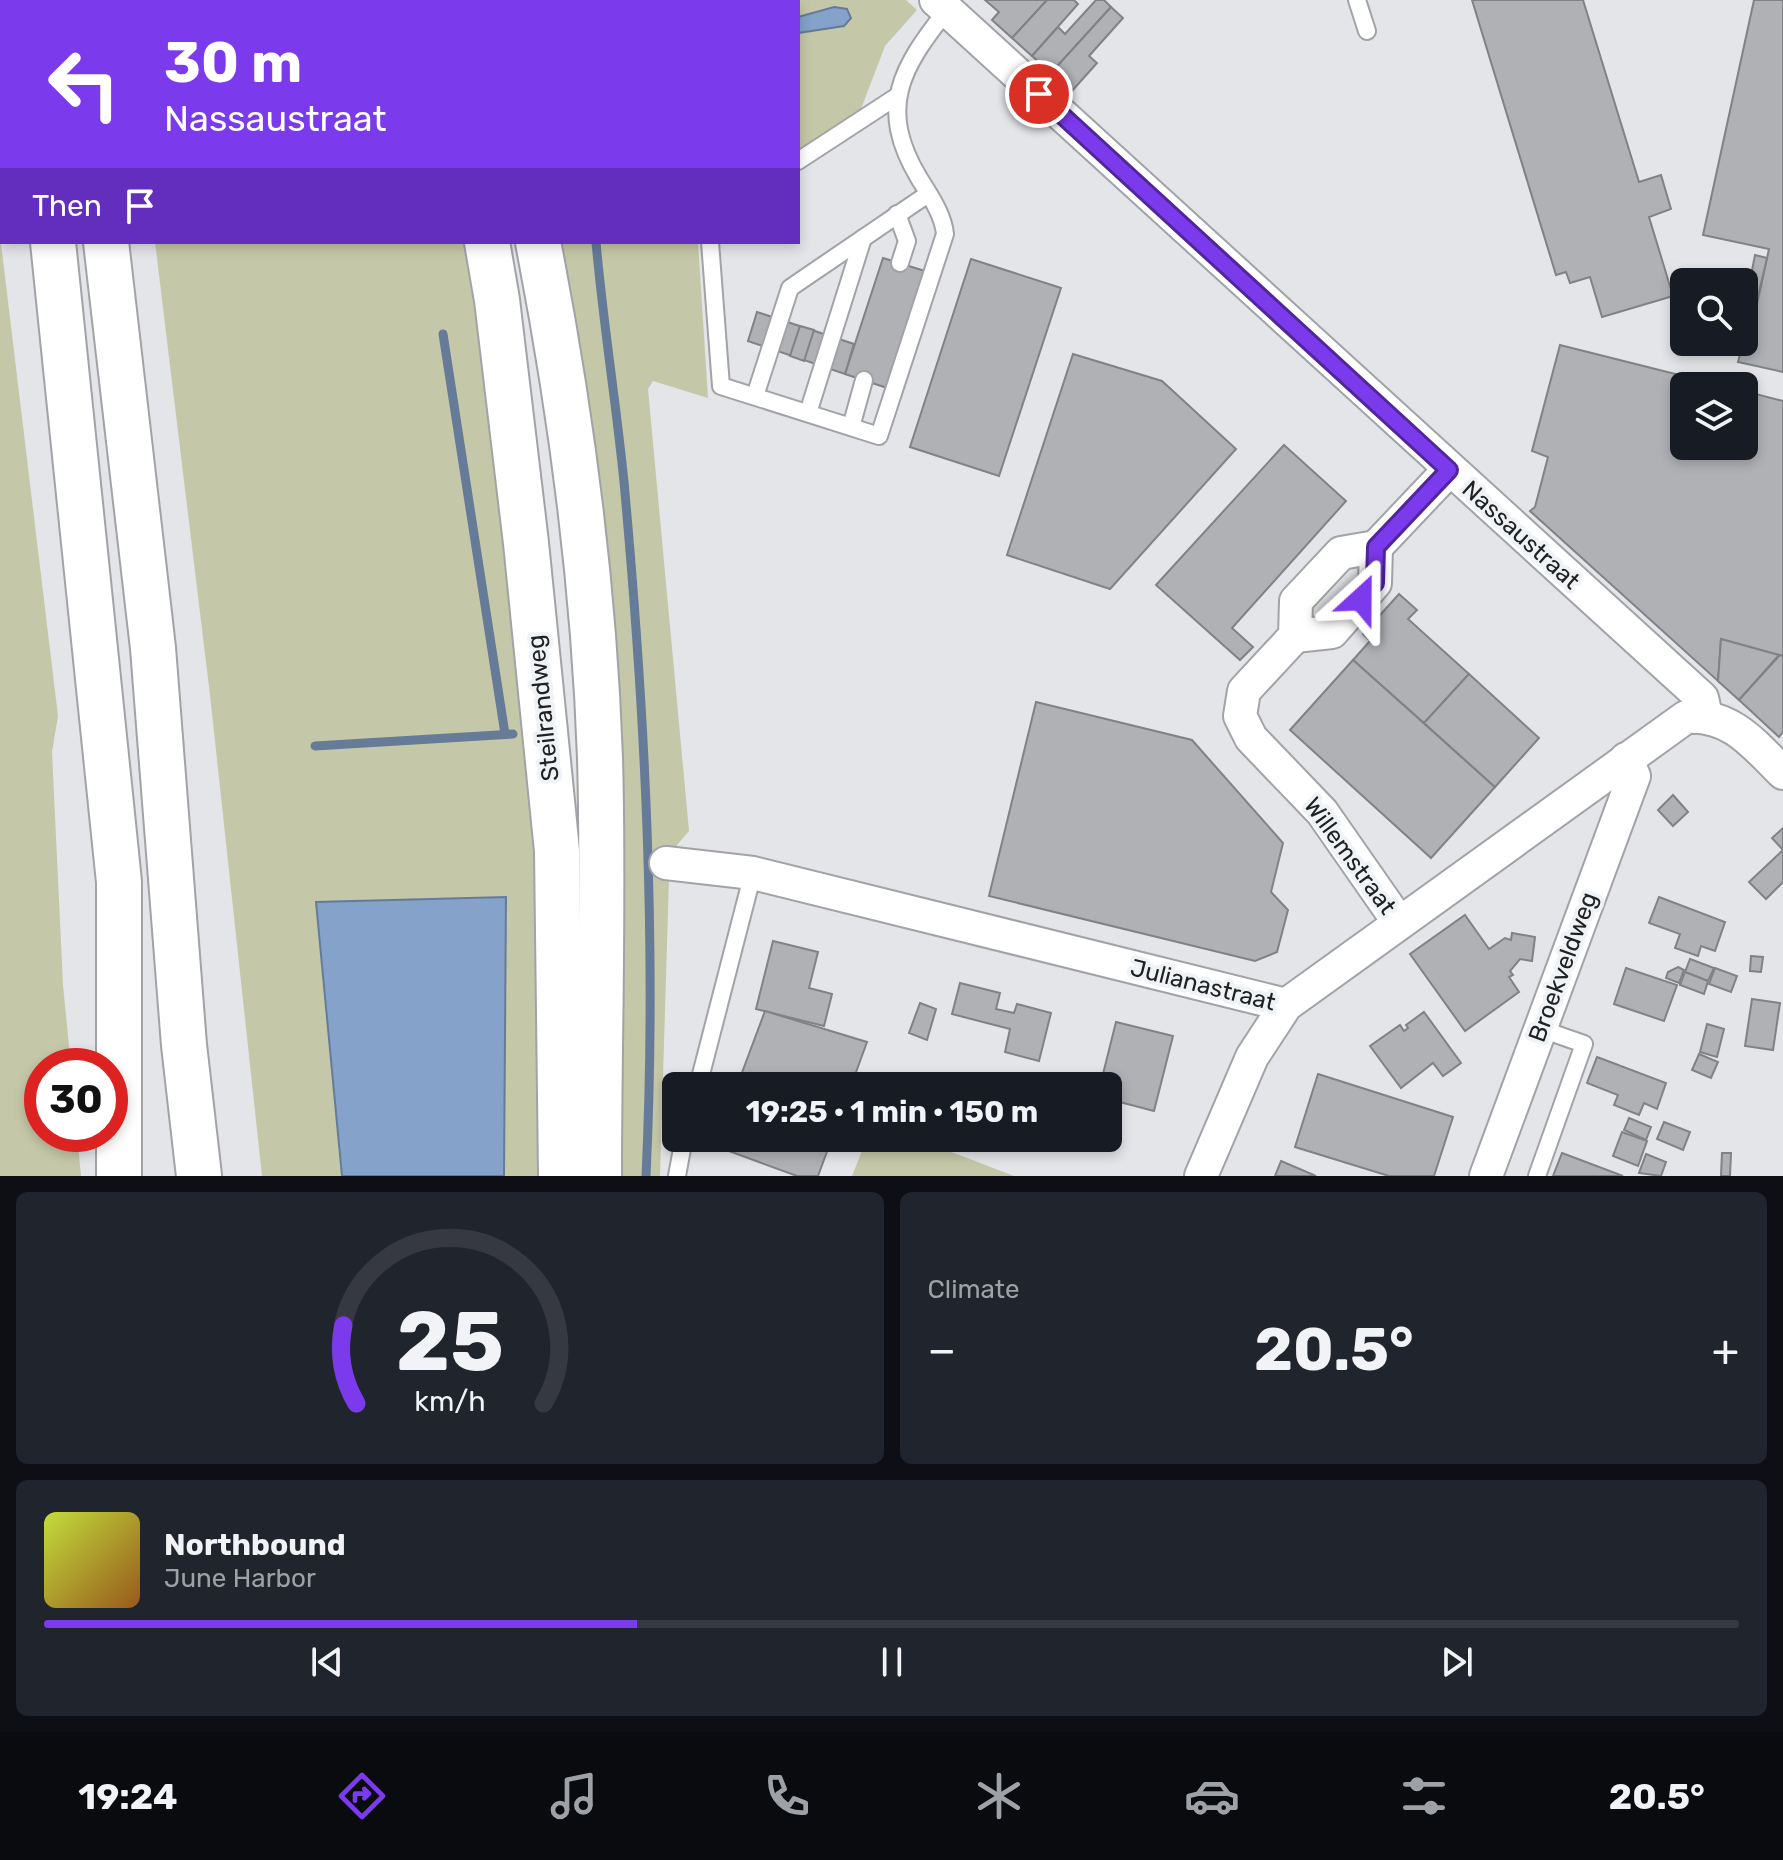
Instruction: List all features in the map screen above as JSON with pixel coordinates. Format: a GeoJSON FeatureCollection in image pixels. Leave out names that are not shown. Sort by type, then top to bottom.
{"type":"FeatureCollection","features":[{"type":"Feature","properties":{"kind":"main road"},"geometry":{"type":"LineString","coordinates":[[53,244],[119,882],[119,1176]]}},
{"type":"Feature","properties":{"kind":"main road"},"geometry":{"type":"LineString","coordinates":[[106,244],[153,648],[184,1045],[199,1176]]}},
{"type":"Feature","properties":{"kind":"main road","name":"Steilrandweg"},"geometry":{"type":"LineString","coordinates":[[487,244],[526,543],[557,851],[561,1176]]}},
{"type":"Feature","properties":{"kind":"main road","name":"Steilrandweg"},"geometry":{"type":"LineString","coordinates":[[538,244],[555,330],[585,560],[600,758],[599,1176]]}},
{"type":"Feature","properties":{"kind":"street","name":"Nassaustraat"},"geometry":{"type":"LineString","coordinates":[[942,5],[1702,698],[1706,716]]}},
{"type":"Feature","properties":{"kind":"street"},"geometry":{"type":"LineString","coordinates":[[1376,547],[1375,583],[1332,632],[1295,636],[1296,601],[1305,591],[1341,553],[1376,547],[1449,470]]}},
{"type":"Feature","properties":{"kind":"street","name":"Willemstraat"},"geometry":{"type":"LineString","coordinates":[[1295,636],[1244,691],[1240,716],[1251,738],[1322,812],[1398,921]]}},
{"type":"Feature","properties":{"kind":"street"},"geometry":{"type":"LineString","coordinates":[[1706,716],[1734,725],[1783,773]]}},
{"type":"Feature","properties":{"kind":"street","name":"Julianastraat"},"geometry":{"type":"LineString","coordinates":[[666,863],[753,873],[1286,1005],[1398,921],[1686,717],[1706,716]]}},
{"type":"Feature","properties":{"kind":"street","name":"Broekveldweg"},"geometry":{"type":"LineString","coordinates":[[1486,1176],[1634,776],[1626,759]]}},
{"type":"Feature","properties":{"kind":"street"},"geometry":{"type":"LineString","coordinates":[[1201,1176],[1252,1057],[1286,1005]]}},
{"type":"Feature","properties":{"kind":"lane"},"geometry":{"type":"LineString","coordinates":[[1357,0],[1367,31]]}},
{"type":"Feature","properties":{"kind":"lane"},"geometry":{"type":"LineString","coordinates":[[710,244],[721,386],[879,436],[943,248],[944,221],[900,137],[896,97],[913,53],[942,5]]}},
{"type":"Feature","properties":{"kind":"lane"},"geometry":{"type":"LineString","coordinates":[[800,160],[896,97]]}},
{"type":"Feature","properties":{"kind":"lane"},"geometry":{"type":"LineString","coordinates":[[755,396],[790,288],[928,194]]}},
{"type":"Feature","properties":{"kind":"lane"},"geometry":{"type":"LineString","coordinates":[[897,214],[907,241],[900,263]]}},
{"type":"Feature","properties":{"kind":"lane"},"geometry":{"type":"LineString","coordinates":[[808,413],[863,238]]}},
{"type":"Feature","properties":{"kind":"lane"},"geometry":{"type":"LineString","coordinates":[[851,427],[864,380]]}},
{"type":"Feature","properties":{"kind":"lane"},"geometry":{"type":"LineString","coordinates":[[702,1072],[753,873]]}},
{"type":"Feature","properties":{"kind":"lane"},"geometry":{"type":"LineString","coordinates":[[1537,1176],[1584,1044],[1541,1029]]}},
{"type":"Feature","properties":{"kind":"lane"},"geometry":{"type":"LineString","coordinates":[[677,1176],[681,1152]]}},
{"type":"Feature","properties":{"kind":"green space"},"geometry":{"type":"Polygon","coordinates":[[[800,0],[906,0],[917,10],[885,46],[861,109],[800,149],[800,32],[834,7],[800,16],[800,0]]]}},
{"type":"Feature","properties":{"kind":"green space"},"geometry":{"type":"Polygon","coordinates":[[[0,244],[58,716],[52,752],[63,985],[69,1048],[24,1048],[24,1152],[79,1152],[81,1176],[0,1176],[0,244]]]}},
{"type":"Feature","properties":{"kind":"green space"},"geometry":{"type":"Polygon","coordinates":[[[155,244],[470,244],[542,848],[553,1176],[504,1176],[506,897],[316,902],[342,1176],[262,1176],[210,695],[155,244]]]}},
{"type":"Feature","properties":{"kind":"green space"},"geometry":{"type":"Polygon","coordinates":[[[558,244],[698,244],[708,398],[653,381],[648,389],[689,831],[666,858],[669,878],[660,1176],[613,1176],[558,244]]]}},
{"type":"Feature","properties":{"kind":"green space"},"geometry":{"type":"Polygon","coordinates":[[[861,1152],[951,1152],[1014,1176],[852,1176],[861,1152]]]}},
{"type":"Feature","properties":{"kind":"water"},"geometry":{"type":"Polygon","coordinates":[[[834,7],[847,9],[851,18],[844,26],[800,33],[800,16],[834,7]]]}},
{"type":"Feature","properties":{"kind":"water"},"geometry":{"type":"Polygon","coordinates":[[[506,897],[504,1176],[342,1176],[316,902],[506,897]]]}},
{"type":"Feature","properties":{"kind":"building"},"geometry":{"type":"Polygon","coordinates":[[[985,0],[1047,0],[1012,38],[992,20],[999,12],[985,0]]]}},
{"type":"Feature","properties":{"kind":"building"},"geometry":{"type":"Polygon","coordinates":[[[1047,0],[1074,0],[1078,4],[1032,56],[1012,38],[1047,0]]]}},
{"type":"Feature","properties":{"kind":"building"},"geometry":{"type":"Polygon","coordinates":[[[1096,0],[1104,0],[1111,7],[1051,73],[1032,56],[1058,27],[1065,34],[1096,0]]]}},
{"type":"Feature","properties":{"kind":"building"},"geometry":{"type":"Polygon","coordinates":[[[1472,0],[1583,0],[1639,182],[1661,175],[1671,209],[1649,217],[1670,286],[1670,297],[1602,317],[1590,277],[1570,283],[1566,272],[1556,275],[1472,0]]]}},
{"type":"Feature","properties":{"kind":"building"},"geometry":{"type":"Polygon","coordinates":[[[1754,0],[1783,0],[1783,372],[1738,362],[1740,356],[1758,356],[1758,299],[1769,249],[1703,235],[1754,0]]]}},
{"type":"Feature","properties":{"kind":"building"},"geometry":{"type":"Polygon","coordinates":[[[1111,7],[1123,18],[1089,56],[1097,63],[1071,92],[1051,73],[1111,7]]]}},
{"type":"Feature","properties":{"kind":"building"},"geometry":{"type":"Polygon","coordinates":[[[1755,255],[1767,258],[1759,293],[1758,268],[1752,268],[1755,255]]]}},
{"type":"Feature","properties":{"kind":"building"},"geometry":{"type":"Polygon","coordinates":[[[883,258],[928,272],[890,389],[845,374],[883,258]]]}},
{"type":"Feature","properties":{"kind":"building"},"geometry":{"type":"Polygon","coordinates":[[[971,259],[1061,288],[999,476],[910,447],[971,259]]]}},
{"type":"Feature","properties":{"kind":"building"},"geometry":{"type":"Polygon","coordinates":[[[757,312],[854,344],[845,374],[748,341],[757,312]]]}},
{"type":"Feature","properties":{"kind":"building"},"geometry":{"type":"Polygon","coordinates":[[[800,326],[814,330],[804,361],[790,356],[800,326]]]}},
{"type":"Feature","properties":{"kind":"building"},"geometry":{"type":"Polygon","coordinates":[[[1560,345],[1670,373],[1670,460],[1758,460],[1758,395],[1783,401],[1783,656],[1721,639],[1718,681],[1530,511],[1535,507],[1548,457],[1532,451],[1560,345]]]}},
{"type":"Feature","properties":{"kind":"building"},"geometry":{"type":"Polygon","coordinates":[[[1073,354],[1162,381],[1236,449],[1110,589],[1007,555],[1073,354]]]}},
{"type":"Feature","properties":{"kind":"building"},"geometry":{"type":"Polygon","coordinates":[[[1284,445],[1346,501],[1232,628],[1253,647],[1240,660],[1156,585],[1284,445]]]}},
{"type":"Feature","properties":{"kind":"building"},"geometry":{"type":"Polygon","coordinates":[[[1399,594],[1417,610],[1408,619],[1469,674],[1424,723],[1353,660],[1370,641],[1363,634],[1399,594]]]}},
{"type":"Feature","properties":{"kind":"building"},"geometry":{"type":"Polygon","coordinates":[[[1721,639],[1779,655],[1739,700],[1718,681],[1721,639]]]}},
{"type":"Feature","properties":{"kind":"building"},"geometry":{"type":"Polygon","coordinates":[[[1780,655],[1783,656],[1783,732],[1779,737],[1739,700],[1780,655]]]}},
{"type":"Feature","properties":{"kind":"building"},"geometry":{"type":"Polygon","coordinates":[[[1353,660],[1495,787],[1431,858],[1290,730],[1353,660]]]}},
{"type":"Feature","properties":{"kind":"building"},"geometry":{"type":"Polygon","coordinates":[[[1469,674],[1539,738],[1495,787],[1424,723],[1469,674]]]}},
{"type":"Feature","properties":{"kind":"building"},"geometry":{"type":"Polygon","coordinates":[[[1036,702],[1192,740],[1283,843],[1271,892],[1288,910],[1277,952],[1255,961],[989,896],[1036,702]]]}},
{"type":"Feature","properties":{"kind":"building"},"geometry":{"type":"Polygon","coordinates":[[[1673,795],[1688,812],[1673,826],[1658,810],[1673,795]]]}},
{"type":"Feature","properties":{"kind":"building"},"geometry":{"type":"Polygon","coordinates":[[[1783,828],[1783,850],[1772,838],[1783,828]]]}},
{"type":"Feature","properties":{"kind":"building"},"geometry":{"type":"Polygon","coordinates":[[[1783,850],[1783,882],[1766,899],[1749,882],[1783,850]]]}},
{"type":"Feature","properties":{"kind":"building"},"geometry":{"type":"Polygon","coordinates":[[[1659,897],[1725,922],[1715,951],[1701,946],[1698,956],[1675,948],[1680,934],[1649,923],[1659,897]]]}},
{"type":"Feature","properties":{"kind":"building"},"geometry":{"type":"Polygon","coordinates":[[[1465,915],[1489,949],[1505,938],[1511,940],[1512,933],[1535,937],[1532,961],[1520,959],[1510,971],[1513,975],[1509,977],[1519,992],[1465,1031],[1410,954],[1465,915]]]}},
{"type":"Feature","properties":{"kind":"building"},"geometry":{"type":"Polygon","coordinates":[[[773,941],[818,952],[809,988],[832,994],[824,1026],[756,1009],[773,941]]]}},
{"type":"Feature","properties":{"kind":"building"},"geometry":{"type":"Polygon","coordinates":[[[1751,956],[1763,957],[1761,972],[1750,971],[1751,956]]]}},
{"type":"Feature","properties":{"kind":"building"},"geometry":{"type":"Polygon","coordinates":[[[1690,959],[1714,968],[1708,981],[1685,972],[1690,959]]]}},
{"type":"Feature","properties":{"kind":"building"},"geometry":{"type":"Polygon","coordinates":[[[1678,967],[1684,970],[1679,983],[1666,978],[1668,972],[1678,967]]]}},
{"type":"Feature","properties":{"kind":"building"},"geometry":{"type":"Polygon","coordinates":[[[1626,968],[1677,985],[1664,1021],[1614,1004],[1626,968]]]}},
{"type":"Feature","properties":{"kind":"building"},"geometry":{"type":"Polygon","coordinates":[[[1715,968],[1737,976],[1731,992],[1709,984],[1715,968]]]}},
{"type":"Feature","properties":{"kind":"building"},"geometry":{"type":"Polygon","coordinates":[[[1685,972],[1708,981],[1704,994],[1680,985],[1685,972]]]}},
{"type":"Feature","properties":{"kind":"building"},"geometry":{"type":"Polygon","coordinates":[[[960,983],[1000,993],[996,1009],[1014,1013],[1017,1004],[1051,1013],[1039,1061],[1005,1052],[1010,1029],[952,1014],[960,983]]]}},
{"type":"Feature","properties":{"kind":"building"},"geometry":{"type":"Polygon","coordinates":[[[1752,999],[1780,1003],[1773,1050],[1745,1046],[1752,999]]]}},
{"type":"Feature","properties":{"kind":"building"},"geometry":{"type":"Polygon","coordinates":[[[920,1003],[936,1009],[927,1040],[909,1033],[920,1003]]]}},
{"type":"Feature","properties":{"kind":"building"},"geometry":{"type":"Polygon","coordinates":[[[765,1011],[867,1042],[856,1072],[742,1072],[765,1011]]]}},
{"type":"Feature","properties":{"kind":"building"},"geometry":{"type":"Polygon","coordinates":[[[1424,1012],[1461,1063],[1443,1076],[1433,1063],[1401,1088],[1370,1046],[1400,1025],[1404,1031],[1408,1028],[1406,1025],[1424,1012]]]}},
{"type":"Feature","properties":{"kind":"building"},"geometry":{"type":"Polygon","coordinates":[[[1116,1022],[1173,1036],[1154,1111],[1122,1103],[1122,1072],[1104,1072],[1116,1022]]]}},
{"type":"Feature","properties":{"kind":"building"},"geometry":{"type":"Polygon","coordinates":[[[1707,1024],[1724,1029],[1717,1057],[1700,1052],[1707,1024]]]}},
{"type":"Feature","properties":{"kind":"building"},"geometry":{"type":"Polygon","coordinates":[[[1699,1054],[1718,1062],[1711,1078],[1692,1070],[1699,1054]]]}},
{"type":"Feature","properties":{"kind":"building"},"geometry":{"type":"Polygon","coordinates":[[[1597,1057],[1666,1083],[1657,1109],[1644,1103],[1639,1115],[1614,1105],[1618,1095],[1587,1083],[1597,1057]]]}},
{"type":"Feature","properties":{"kind":"building"},"geometry":{"type":"Polygon","coordinates":[[[1318,1074],[1453,1117],[1434,1176],[1389,1176],[1295,1147],[1318,1074]]]}},
{"type":"Feature","properties":{"kind":"building"},"geometry":{"type":"Polygon","coordinates":[[[1629,1118],[1651,1127],[1646,1140],[1624,1130],[1629,1118]]]}},
{"type":"Feature","properties":{"kind":"building"},"geometry":{"type":"Polygon","coordinates":[[[1664,1122],[1690,1132],[1683,1150],[1657,1139],[1664,1122]]]}},
{"type":"Feature","properties":{"kind":"building"},"geometry":{"type":"Polygon","coordinates":[[[1622,1132],[1647,1141],[1638,1166],[1613,1156],[1622,1132]]]}},
{"type":"Feature","properties":{"kind":"building"},"geometry":{"type":"Polygon","coordinates":[[[731,1152],[827,1152],[818,1176],[797,1176],[731,1152]]]}},
{"type":"Feature","properties":{"kind":"building"},"geometry":{"type":"Polygon","coordinates":[[[1562,1153],[1623,1176],[1553,1176],[1562,1153]]]}},
{"type":"Feature","properties":{"kind":"building"},"geometry":{"type":"Polygon","coordinates":[[[1722,1153],[1731,1153],[1730,1176],[1721,1176],[1722,1153]]]}},
{"type":"Feature","properties":{"kind":"building"},"geometry":{"type":"Polygon","coordinates":[[[1646,1154],[1666,1162],[1661,1176],[1639,1173],[1646,1154]]]}},
{"type":"Feature","properties":{"kind":"building"},"geometry":{"type":"Polygon","coordinates":[[[1281,1161],[1316,1176],[1275,1176],[1281,1161]]]}},
{"type":"Feature","properties":{"kind":"waterway"},"geometry":{"type":"LineString","coordinates":[[596,244],[624,482],[643,742],[650,1002],[646,1176]]}},
{"type":"Feature","properties":{"kind":"waterway"},"geometry":{"type":"LineString","coordinates":[[443,334],[505,734]]}},
{"type":"Feature","properties":{"kind":"waterway"},"geometry":{"type":"LineString","coordinates":[[315,746],[513,734]]}},
{"type":"Feature","properties":{"kind":"route"},"geometry":{"type":"LineString","coordinates":[[1039,94],[1449,470],[1376,547],[1375,583],[1361,599]]}}]}
